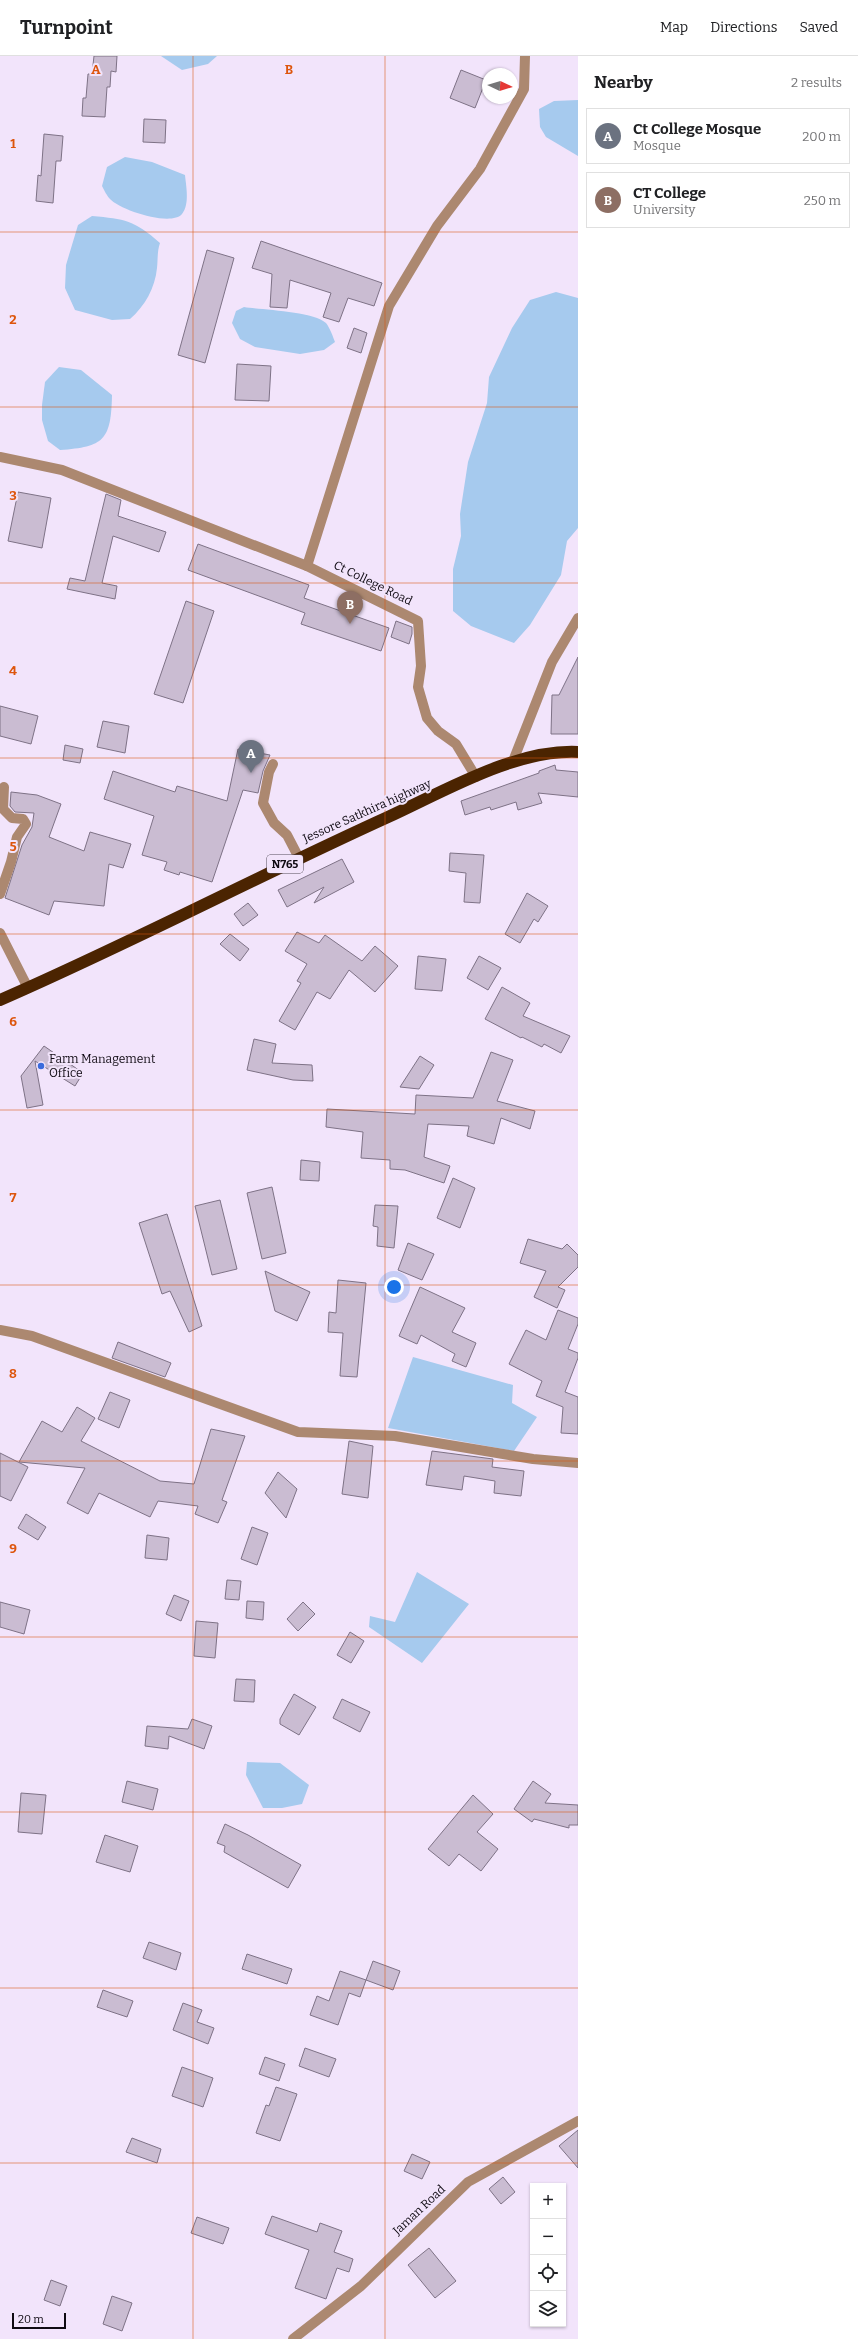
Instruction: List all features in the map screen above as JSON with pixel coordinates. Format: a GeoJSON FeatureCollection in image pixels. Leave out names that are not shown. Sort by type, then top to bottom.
{"type":"FeatureCollection","features":[{"type":"Feature","properties":{"kind":"highway","name":"Jessore Satkhira highway"},"geometry":{"type":"LineString","coordinates":[[0,1000],[28,988],[298,858],[513,761],[562,751],[578,752]]}},
{"type":"Feature","properties":{"kind":"street"},"geometry":{"type":"LineString","coordinates":[[0,457],[62,470],[307,566],[389,306],[437,226],[480,169],[524,89],[525,56]]}},
{"type":"Feature","properties":{"kind":"street","name":"Ct College Road"},"geometry":{"type":"LineString","coordinates":[[307,566],[418,621],[421,666],[418,687],[427,718],[438,732],[456,744],[476,777]]}},
{"type":"Feature","properties":{"kind":"street"},"geometry":{"type":"LineString","coordinates":[[513,761],[552,662],[578,618]]}},
{"type":"Feature","properties":{"kind":"street"},"geometry":{"type":"LineString","coordinates":[[273,764],[269,772],[263,803],[274,823],[287,835],[298,858]]}},
{"type":"Feature","properties":{"kind":"street"},"geometry":{"type":"LineString","coordinates":[[0,894],[12,862],[17,837],[26,824],[23,819],[12,818],[4,810],[4,787]]}},
{"type":"Feature","properties":{"kind":"street"},"geometry":{"type":"LineString","coordinates":[[0,933],[28,988]]}},
{"type":"Feature","properties":{"kind":"street"},"geometry":{"type":"LineString","coordinates":[[0,1330],[32,1336],[298,1432],[395,1436],[533,1458],[578,1463]]}},
{"type":"Feature","properties":{"kind":"street","name":"Jaman Road"},"geometry":{"type":"LineString","coordinates":[[293,2339],[361,2286],[468,2182],[578,2121]]}},
{"type":"Feature","properties":{"kind":"water"},"geometry":{"type":"Polygon","coordinates":[[[161,56],[217,56],[208,64],[182,70],[161,56]]]}},
{"type":"Feature","properties":{"kind":"water"},"geometry":{"type":"Polygon","coordinates":[[[578,100],[578,156],[546,137],[540,127],[539,109],[554,101],[578,100]]]}},
{"type":"Feature","properties":{"kind":"water"},"geometry":{"type":"Polygon","coordinates":[[[125,157],[152,162],[185,175],[187,200],[182,214],[176,218],[168,219],[146,216],[124,208],[110,199],[102,186],[107,167],[125,157]]]}},
{"type":"Feature","properties":{"kind":"water"},"geometry":{"type":"Polygon","coordinates":[[[92,216],[113,218],[129,222],[151,235],[160,243],[156,275],[152,289],[145,302],[130,319],[112,320],[75,310],[65,288],[66,265],[78,225],[92,216]]]}},
{"type":"Feature","properties":{"kind":"water"},"geometry":{"type":"Polygon","coordinates":[[[556,292],[578,298],[578,528],[567,541],[561,575],[530,625],[514,643],[471,626],[453,611],[453,569],[461,536],[460,514],[468,462],[487,403],[489,377],[512,328],[530,300],[556,292]]]}},
{"type":"Feature","properties":{"kind":"water"},"geometry":{"type":"Polygon","coordinates":[[[244,307],[299,313],[319,319],[326,323],[335,342],[324,350],[300,354],[255,347],[240,339],[232,323],[236,311],[244,307]]]}},
{"type":"Feature","properties":{"kind":"water"},"geometry":{"type":"Polygon","coordinates":[[[59,367],[81,370],[112,395],[110,422],[107,431],[96,443],[75,449],[60,450],[48,441],[42,420],[45,382],[59,367]]]}},
{"type":"Feature","properties":{"kind":"water"},"geometry":{"type":"Polygon","coordinates":[[[413,1357],[513,1385],[512,1403],[537,1417],[514,1451],[388,1428],[413,1357]]]}},
{"type":"Feature","properties":{"kind":"water"},"geometry":{"type":"Polygon","coordinates":[[[417,1572],[469,1604],[422,1663],[369,1627],[370,1616],[395,1622],[417,1572]]]}},
{"type":"Feature","properties":{"kind":"water"},"geometry":{"type":"Polygon","coordinates":[[[247,1762],[280,1763],[309,1785],[302,1804],[282,1808],[263,1808],[246,1775],[247,1762]]]}},
{"type":"Feature","properties":{"kind":"building"},"geometry":{"type":"Polygon","coordinates":[[[94,56],[117,56],[116,72],[111,71],[110,87],[107,87],[105,117],[82,116],[83,98],[86,98],[88,74],[92,74],[94,56]]]}},
{"type":"Feature","properties":{"kind":"building"},"geometry":{"type":"Polygon","coordinates":[[[461,70],[482,78],[482,90],[475,108],[450,98],[461,70]]]}},
{"type":"Feature","properties":{"kind":"building"},"geometry":{"type":"Polygon","coordinates":[[[144,119],[166,120],[165,143],[143,142],[144,119]]]}},
{"type":"Feature","properties":{"kind":"building"},"geometry":{"type":"Polygon","coordinates":[[[44,134],[63,136],[61,161],[56,161],[53,203],[36,201],[38,175],[41,176],[44,134]]]}},
{"type":"Feature","properties":{"kind":"building"},"geometry":{"type":"Polygon","coordinates":[[[261,241],[382,283],[374,306],[348,298],[339,322],[323,317],[331,293],[290,280],[287,308],[270,307],[272,274],[252,268],[261,241]]]}},
{"type":"Feature","properties":{"kind":"building"},"geometry":{"type":"Polygon","coordinates":[[[207,250],[234,258],[205,363],[178,355],[207,250]]]}},
{"type":"Feature","properties":{"kind":"building"},"geometry":{"type":"Polygon","coordinates":[[[354,328],[367,333],[361,353],[347,348],[354,328]]]}},
{"type":"Feature","properties":{"kind":"building"},"geometry":{"type":"Polygon","coordinates":[[[237,364],[271,366],[269,401],[235,400],[237,364]]]}},
{"type":"Feature","properties":{"kind":"building"},"geometry":{"type":"Polygon","coordinates":[[[18,492],[51,498],[42,548],[8,541],[18,492]]]}},
{"type":"Feature","properties":{"kind":"building"},"geometry":{"type":"Polygon","coordinates":[[[106,494],[121,500],[118,516],[166,532],[159,552],[113,536],[102,583],[117,586],[115,599],[67,589],[70,578],[85,581],[106,494]]]}},
{"type":"Feature","properties":{"kind":"building"},"geometry":{"type":"Polygon","coordinates":[[[198,544],[309,585],[304,598],[389,628],[381,651],[301,624],[305,613],[188,570],[198,544]]]}},
{"type":"Feature","properties":{"kind":"building"},"geometry":{"type":"Polygon","coordinates":[[[186,601],[214,611],[183,703],[154,694],[186,601]]]}},
{"type":"Feature","properties":{"kind":"building"},"geometry":{"type":"Polygon","coordinates":[[[396,621],[412,627],[412,634],[409,644],[391,637],[396,621]]]}},
{"type":"Feature","properties":{"kind":"building"},"geometry":{"type":"Polygon","coordinates":[[[578,657],[578,734],[551,734],[552,695],[559,695],[578,657]]]}},
{"type":"Feature","properties":{"kind":"building"},"geometry":{"type":"Polygon","coordinates":[[[0,706],[38,716],[31,744],[0,736],[0,706]]]}},
{"type":"Feature","properties":{"kind":"building"},"geometry":{"type":"Polygon","coordinates":[[[103,721],[129,726],[125,753],[97,747],[103,721]]]}},
{"type":"Feature","properties":{"kind":"building"},"geometry":{"type":"Polygon","coordinates":[[[65,745],[83,749],[80,763],[63,760],[65,745]]]}},
{"type":"Feature","properties":{"kind":"building"},"geometry":{"type":"Polygon","coordinates":[[[238,749],[270,755],[263,771],[258,793],[243,790],[212,882],[180,872],[179,875],[164,870],[167,862],[142,855],[154,816],[104,799],[113,771],[175,792],[177,786],[227,801],[238,749]]]}},
{"type":"Feature","properties":{"kind":"building"},"geometry":{"type":"Polygon","coordinates":[[[555,765],[556,770],[578,772],[578,797],[538,793],[542,803],[518,810],[516,802],[491,810],[490,807],[465,815],[461,801],[539,773],[539,771],[555,765]]]}},
{"type":"Feature","properties":{"kind":"building"},"geometry":{"type":"Polygon","coordinates":[[[11,792],[37,795],[61,804],[49,837],[84,851],[90,832],[131,844],[123,868],[109,864],[104,906],[54,901],[49,915],[5,898],[22,845],[32,827],[34,813],[15,812],[10,806],[11,792]]]}},
{"type":"Feature","properties":{"kind":"building"},"geometry":{"type":"Polygon","coordinates":[[[450,853],[484,855],[480,903],[464,902],[466,873],[449,871],[450,853]]]}},
{"type":"Feature","properties":{"kind":"building"},"geometry":{"type":"Polygon","coordinates":[[[342,859],[354,882],[314,903],[324,887],[287,907],[278,890],[342,859]]]}},
{"type":"Feature","properties":{"kind":"building"},"geometry":{"type":"Polygon","coordinates":[[[527,893],[548,906],[538,922],[534,919],[520,943],[505,934],[527,893]]]}},
{"type":"Feature","properties":{"kind":"building"},"geometry":{"type":"Polygon","coordinates":[[[248,903],[258,915],[243,926],[234,914],[248,903]]]}},
{"type":"Feature","properties":{"kind":"building"},"geometry":{"type":"Polygon","coordinates":[[[297,932],[319,943],[325,935],[362,961],[375,946],[398,966],[375,992],[349,970],[330,999],[317,992],[295,1030],[279,1021],[301,983],[297,981],[307,964],[285,951],[297,932]]]}},
{"type":"Feature","properties":{"kind":"building"},"geometry":{"type":"Polygon","coordinates":[[[230,934],[249,949],[240,961],[220,944],[230,934]]]}},
{"type":"Feature","properties":{"kind":"building"},"geometry":{"type":"Polygon","coordinates":[[[418,956],[446,959],[442,991],[415,989],[418,956]]]}},
{"type":"Feature","properties":{"kind":"building"},"geometry":{"type":"Polygon","coordinates":[[[479,956],[501,968],[488,990],[467,978],[479,956]]]}},
{"type":"Feature","properties":{"kind":"building"},"geometry":{"type":"Polygon","coordinates":[[[502,987],[530,1003],[523,1016],[570,1036],[561,1053],[544,1044],[542,1047],[522,1037],[521,1038],[485,1019],[502,987]]]}},
{"type":"Feature","properties":{"kind":"building"},"geometry":{"type":"Polygon","coordinates":[[[254,1039],[276,1044],[272,1063],[312,1065],[313,1081],[293,1080],[247,1070],[254,1039]]]}},
{"type":"Feature","properties":{"kind":"building"},"geometry":{"type":"Polygon","coordinates":[[[44,1046],[83,1073],[75,1086],[35,1061],[43,1105],[27,1108],[21,1076],[44,1046]]]}},
{"type":"Feature","properties":{"kind":"building"},"geometry":{"type":"Polygon","coordinates":[[[491,1052],[513,1060],[497,1101],[535,1111],[530,1129],[501,1118],[494,1144],[467,1136],[469,1126],[428,1124],[424,1157],[450,1166],[444,1183],[405,1170],[390,1169],[390,1160],[361,1158],[363,1132],[326,1127],[327,1109],[415,1114],[416,1095],[473,1098],[491,1052]]]}},
{"type":"Feature","properties":{"kind":"building"},"geometry":{"type":"Polygon","coordinates":[[[420,1056],[434,1065],[419,1089],[400,1087],[420,1056]]]}},
{"type":"Feature","properties":{"kind":"building"},"geometry":{"type":"Polygon","coordinates":[[[301,1160],[320,1162],[319,1181],[300,1180],[301,1160]]]}},
{"type":"Feature","properties":{"kind":"building"},"geometry":{"type":"Polygon","coordinates":[[[453,1178],[475,1188],[460,1228],[437,1218],[453,1178]]]}},
{"type":"Feature","properties":{"kind":"building"},"geometry":{"type":"Polygon","coordinates":[[[272,1187],[286,1253],[262,1259],[247,1193],[272,1187]]]}},
{"type":"Feature","properties":{"kind":"building"},"geometry":{"type":"Polygon","coordinates":[[[220,1200],[237,1269],[212,1275],[195,1206],[220,1200]]]}},
{"type":"Feature","properties":{"kind":"building"},"geometry":{"type":"Polygon","coordinates":[[[375,1205],[398,1206],[394,1248],[377,1246],[378,1227],[373,1226],[375,1205]]]}},
{"type":"Feature","properties":{"kind":"building"},"geometry":{"type":"Polygon","coordinates":[[[167,1214],[202,1326],[189,1332],[170,1291],[162,1294],[139,1223],[167,1214]]]}},
{"type":"Feature","properties":{"kind":"building"},"geometry":{"type":"Polygon","coordinates":[[[528,1239],[562,1249],[567,1244],[578,1255],[578,1267],[558,1287],[565,1290],[557,1308],[534,1297],[546,1271],[520,1263],[528,1239]]]}},
{"type":"Feature","properties":{"kind":"building"},"geometry":{"type":"Polygon","coordinates":[[[408,1243],[434,1254],[422,1280],[398,1270],[408,1243]]]}},
{"type":"Feature","properties":{"kind":"building"},"geometry":{"type":"Polygon","coordinates":[[[265,1271],[310,1292],[297,1321],[275,1311],[265,1271]]]}},
{"type":"Feature","properties":{"kind":"building"},"geometry":{"type":"Polygon","coordinates":[[[338,1280],[366,1283],[357,1377],[340,1376],[343,1333],[328,1332],[329,1312],[336,1313],[338,1280]]]}},
{"type":"Feature","properties":{"kind":"building"},"geometry":{"type":"Polygon","coordinates":[[[420,1287],[465,1308],[452,1332],[476,1343],[466,1367],[452,1361],[455,1354],[421,1335],[417,1344],[399,1336],[420,1287]]]}},
{"type":"Feature","properties":{"kind":"building"},"geometry":{"type":"Polygon","coordinates":[[[558,1310],[578,1318],[578,1324],[568,1349],[578,1353],[578,1358],[565,1392],[578,1397],[578,1434],[561,1433],[563,1407],[536,1396],[542,1381],[509,1364],[526,1330],[546,1340],[558,1310]]]}},
{"type":"Feature","properties":{"kind":"building"},"geometry":{"type":"Polygon","coordinates":[[[118,1342],[171,1363],[165,1377],[112,1358],[118,1342]]]}},
{"type":"Feature","properties":{"kind":"building"},"geometry":{"type":"Polygon","coordinates":[[[110,1392],[130,1400],[119,1428],[98,1419],[110,1392]]]}},
{"type":"Feature","properties":{"kind":"building"},"geometry":{"type":"Polygon","coordinates":[[[77,1407],[95,1418],[81,1441],[160,1481],[194,1484],[211,1429],[245,1436],[222,1500],[227,1502],[218,1523],[195,1514],[198,1506],[158,1501],[150,1517],[99,1493],[88,1514],[67,1503],[85,1468],[19,1462],[42,1421],[62,1432],[77,1407]]]}},
{"type":"Feature","properties":{"kind":"building"},"geometry":{"type":"Polygon","coordinates":[[[349,1441],[373,1446],[368,1498],[342,1494],[349,1441]]]}},
{"type":"Feature","properties":{"kind":"building"},"geometry":{"type":"Polygon","coordinates":[[[432,1451],[493,1459],[492,1467],[524,1471],[521,1496],[494,1493],[495,1481],[464,1476],[462,1490],[426,1485],[432,1451]]]}},
{"type":"Feature","properties":{"kind":"building"},"geometry":{"type":"Polygon","coordinates":[[[0,1453],[28,1467],[11,1501],[0,1496],[0,1453]]]}},
{"type":"Feature","properties":{"kind":"building"},"geometry":{"type":"Polygon","coordinates":[[[278,1472],[297,1489],[286,1518],[265,1493],[278,1472]]]}},
{"type":"Feature","properties":{"kind":"building"},"geometry":{"type":"Polygon","coordinates":[[[26,1514],[46,1527],[38,1540],[18,1528],[26,1514]]]}},
{"type":"Feature","properties":{"kind":"building"},"geometry":{"type":"Polygon","coordinates":[[[252,1527],[268,1533],[257,1565],[241,1559],[252,1527]]]}},
{"type":"Feature","properties":{"kind":"building"},"geometry":{"type":"Polygon","coordinates":[[[147,1535],[169,1538],[167,1560],[145,1558],[147,1535]]]}},
{"type":"Feature","properties":{"kind":"building"},"geometry":{"type":"Polygon","coordinates":[[[227,1580],[241,1581],[239,1600],[225,1599],[227,1580]]]}},
{"type":"Feature","properties":{"kind":"building"},"geometry":{"type":"Polygon","coordinates":[[[174,1595],[189,1601],[181,1621],[166,1614],[174,1595]]]}},
{"type":"Feature","properties":{"kind":"building"},"geometry":{"type":"Polygon","coordinates":[[[247,1601],[264,1602],[263,1620],[246,1618],[247,1601]]]}},
{"type":"Feature","properties":{"kind":"building"},"geometry":{"type":"Polygon","coordinates":[[[0,1602],[30,1610],[24,1634],[0,1627],[0,1602]]]}},
{"type":"Feature","properties":{"kind":"building"},"geometry":{"type":"Polygon","coordinates":[[[303,1602],[315,1614],[298,1631],[287,1619],[303,1602]]]}},
{"type":"Feature","properties":{"kind":"building"},"geometry":{"type":"Polygon","coordinates":[[[196,1621],[218,1623],[215,1658],[194,1656],[196,1621]]]}},
{"type":"Feature","properties":{"kind":"building"},"geometry":{"type":"Polygon","coordinates":[[[350,1632],[364,1641],[351,1663],[337,1655],[350,1632]]]}},
{"type":"Feature","properties":{"kind":"building"},"geometry":{"type":"Polygon","coordinates":[[[236,1679],[255,1680],[254,1702],[234,1701],[236,1679]]]}},
{"type":"Feature","properties":{"kind":"building"},"geometry":{"type":"Polygon","coordinates":[[[294,1694],[316,1707],[299,1735],[280,1724],[280,1719],[294,1694]]]}},
{"type":"Feature","properties":{"kind":"building"},"geometry":{"type":"Polygon","coordinates":[[[342,1699],[370,1712],[360,1732],[333,1718],[342,1699]]]}},
{"type":"Feature","properties":{"kind":"building"},"geometry":{"type":"Polygon","coordinates":[[[192,1719],[212,1726],[204,1749],[169,1736],[168,1749],[145,1746],[147,1726],[188,1729],[192,1719]]]}},
{"type":"Feature","properties":{"kind":"building"},"geometry":{"type":"Polygon","coordinates":[[[127,1781],[158,1789],[153,1810],[122,1802],[127,1781]]]}},
{"type":"Feature","properties":{"kind":"building"},"geometry":{"type":"Polygon","coordinates":[[[533,1781],[551,1794],[545,1803],[578,1805],[578,1825],[569,1825],[569,1828],[534,1819],[532,1822],[514,1809],[533,1781]]]}},
{"type":"Feature","properties":{"kind":"building"},"geometry":{"type":"Polygon","coordinates":[[[21,1793],[46,1795],[42,1834],[18,1832],[21,1793]]]}},
{"type":"Feature","properties":{"kind":"building"},"geometry":{"type":"Polygon","coordinates":[[[473,1795],[493,1814],[477,1832],[498,1849],[481,1871],[459,1854],[449,1866],[428,1849],[473,1795]]]}},
{"type":"Feature","properties":{"kind":"building"},"geometry":{"type":"Polygon","coordinates":[[[225,1824],[248,1835],[301,1865],[288,1888],[224,1852],[225,1846],[217,1843],[225,1824]]]}},
{"type":"Feature","properties":{"kind":"building"},"geometry":{"type":"Polygon","coordinates":[[[105,1835],[138,1846],[130,1872],[96,1862],[105,1835]]]}},
{"type":"Feature","properties":{"kind":"building"},"geometry":{"type":"Polygon","coordinates":[[[149,1942],[181,1953],[176,1970],[143,1958],[149,1942]]]}},
{"type":"Feature","properties":{"kind":"building"},"geometry":{"type":"Polygon","coordinates":[[[247,1954],[292,1969],[287,1984],[242,1969],[247,1954]]]}},
{"type":"Feature","properties":{"kind":"building"},"geometry":{"type":"Polygon","coordinates":[[[373,1961],[400,1971],[393,1990],[366,1980],[373,1961]]]}},
{"type":"Feature","properties":{"kind":"building"},"geometry":{"type":"Polygon","coordinates":[[[340,1971],[366,1980],[360,1997],[349,1993],[338,2025],[310,2015],[317,1996],[329,2001],[340,1971]]]}},
{"type":"Feature","properties":{"kind":"building"},"geometry":{"type":"Polygon","coordinates":[[[103,1990],[133,2001],[127,2017],[97,2007],[103,1990]]]}},
{"type":"Feature","properties":{"kind":"building"},"geometry":{"type":"Polygon","coordinates":[[[183,2003],[202,2010],[197,2022],[214,2028],[208,2044],[173,2030],[183,2003]]]}},
{"type":"Feature","properties":{"kind":"building"},"geometry":{"type":"Polygon","coordinates":[[[305,2048],[336,2059],[329,2077],[299,2066],[305,2048]]]}},
{"type":"Feature","properties":{"kind":"building"},"geometry":{"type":"Polygon","coordinates":[[[265,2057],[285,2064],[279,2081],[259,2074],[265,2057]]]}},
{"type":"Feature","properties":{"kind":"building"},"geometry":{"type":"Polygon","coordinates":[[[182,2067],[213,2078],[203,2107],[172,2096],[182,2067]]]}},
{"type":"Feature","properties":{"kind":"building"},"geometry":{"type":"Polygon","coordinates":[[[276,2087],[297,2094],[280,2141],[256,2133],[266,2105],[269,2106],[276,2087]]]}},
{"type":"Feature","properties":{"kind":"building"},"geometry":{"type":"Polygon","coordinates":[[[578,2130],[578,2168],[559,2146],[578,2130]]]}},
{"type":"Feature","properties":{"kind":"building"},"geometry":{"type":"Polygon","coordinates":[[[132,2138],[161,2149],[157,2163],[126,2152],[132,2138]]]}},
{"type":"Feature","properties":{"kind":"building"},"geometry":{"type":"Polygon","coordinates":[[[412,2154],[430,2162],[422,2179],[404,2171],[412,2154]]]}},
{"type":"Feature","properties":{"kind":"building"},"geometry":{"type":"Polygon","coordinates":[[[503,2177],[515,2192],[501,2204],[489,2189],[503,2177]]]}},
{"type":"Feature","properties":{"kind":"building"},"geometry":{"type":"Polygon","coordinates":[[[272,2216],[317,2232],[320,2223],[342,2231],[334,2252],[353,2259],[349,2272],[337,2268],[326,2299],[295,2288],[309,2250],[265,2234],[272,2216]]]}},
{"type":"Feature","properties":{"kind":"building"},"geometry":{"type":"Polygon","coordinates":[[[197,2217],[229,2228],[223,2244],[191,2233],[197,2217]]]}},
{"type":"Feature","properties":{"kind":"building"},"geometry":{"type":"Polygon","coordinates":[[[429,2248],[456,2281],[435,2298],[408,2265],[429,2248]]]}},
{"type":"Feature","properties":{"kind":"building"},"geometry":{"type":"Polygon","coordinates":[[[51,2280],[67,2286],[60,2306],[44,2300],[51,2280]]]}},
{"type":"Feature","properties":{"kind":"building"},"geometry":{"type":"Polygon","coordinates":[[[112,2296],[132,2303],[122,2331],[103,2324],[112,2296]]]}},
{"type":"Feature","properties":{"kind":"place","name":"CT College"},"geometry":{"type":"Point","coordinates":[350,624]}},
{"type":"Feature","properties":{"kind":"place","name":"Ct College Mosque"},"geometry":{"type":"Point","coordinates":[251,773]}},
{"type":"Feature","properties":{"kind":"place","name":"Farm Management Office"},"geometry":{"type":"Point","coordinates":[41,1066]}}]}
